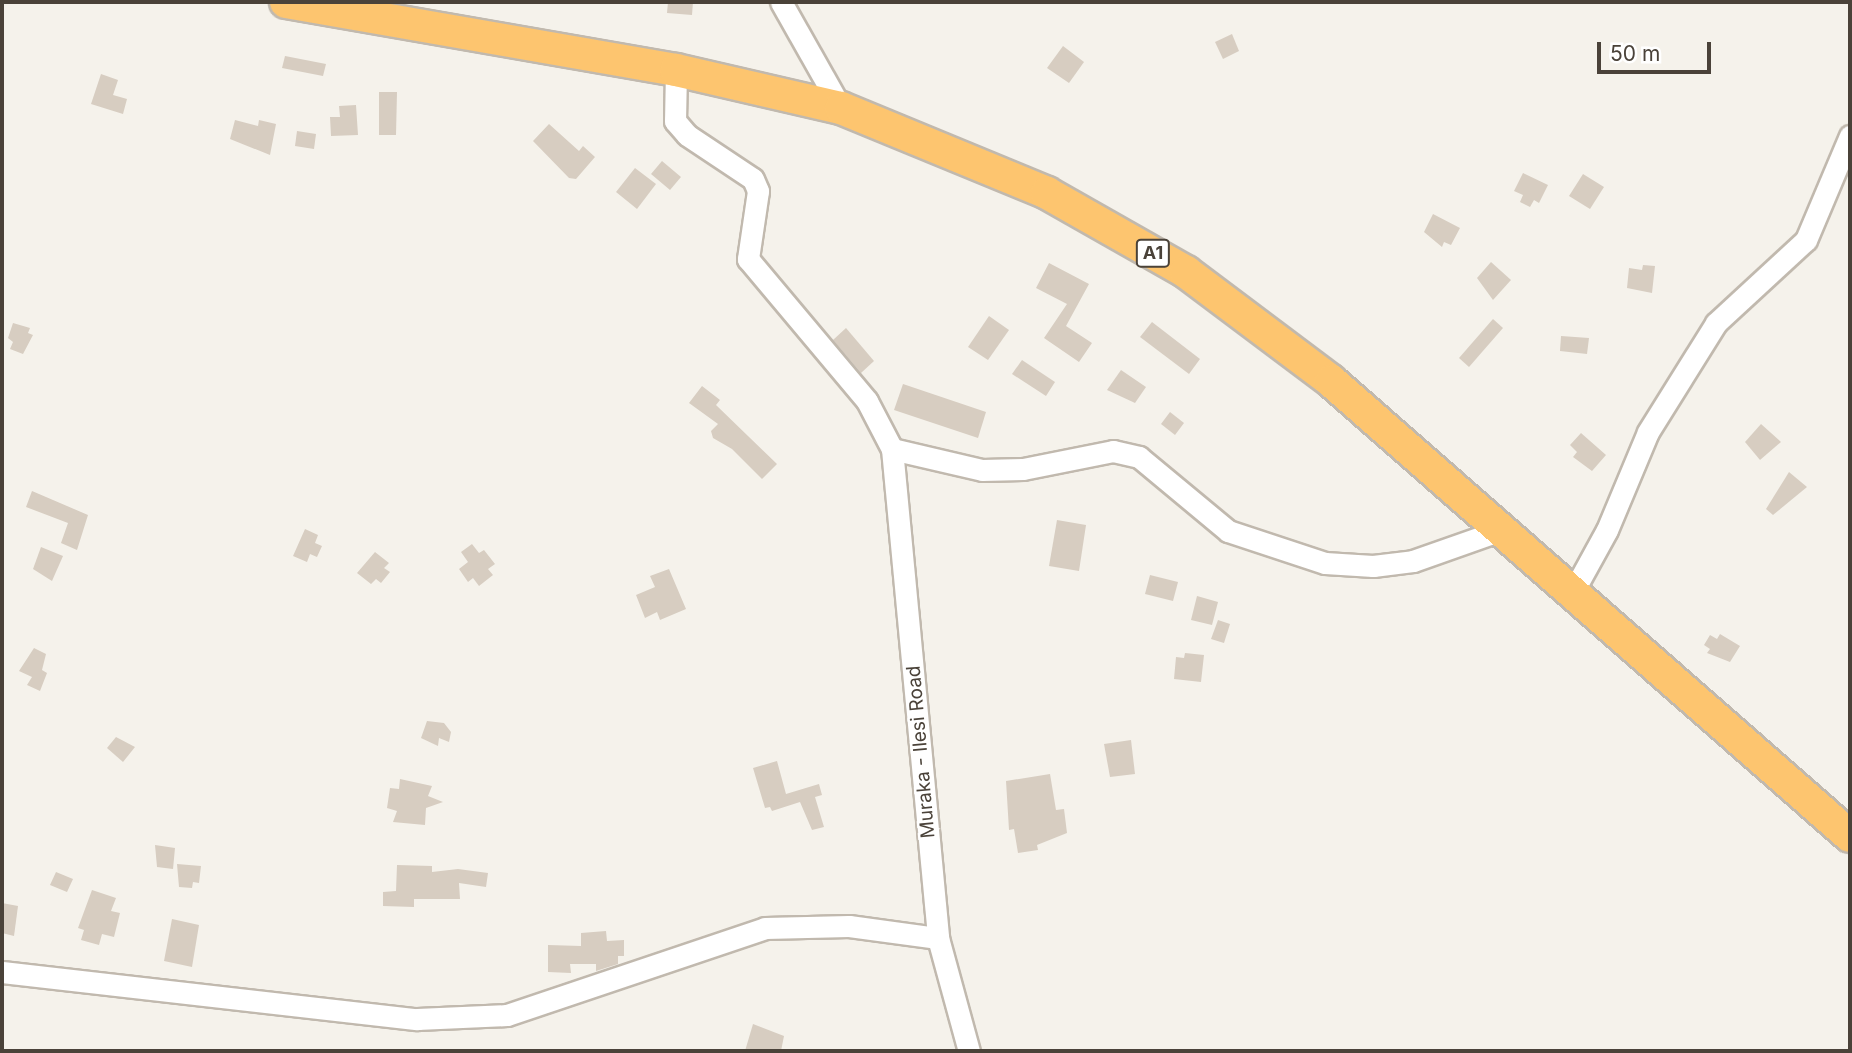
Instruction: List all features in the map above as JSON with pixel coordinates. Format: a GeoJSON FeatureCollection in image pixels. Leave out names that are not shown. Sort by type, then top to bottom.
{"type":"FeatureCollection","features":[{"type":"Feature","properties":{"kind":"highway","name":"A1"},"geometry":{"type":"LineString","coordinates":[[286,2],[328,5],[676,70],[841,108],[1047,193],[1185,272],[1331,381],[1574,590],[1850,836]]}},
{"type":"Feature","properties":{"kind":"street"},"geometry":{"type":"LineString","coordinates":[[781,2],[841,108]]}},
{"type":"Feature","properties":{"kind":"street","name":"Muraka - Ilesi Road"},"geometry":{"type":"LineString","coordinates":[[676,70],[675,121],[687,135],[753,179],[758,191],[748,259],[867,401],[892,449],[938,938],[969,1051]]}},
{"type":"Feature","properties":{"kind":"street"},"geometry":{"type":"LineString","coordinates":[[1574,590],[1607,530],[1648,432],[1716,323],[1806,240],[1850,136]]}},
{"type":"Feature","properties":{"kind":"street"},"geometry":{"type":"LineString","coordinates":[[892,449],[982,470],[1023,469],[1113,451],[1139,457],[1228,531],[1325,563],[1373,566],[1413,561],[1504,529]]}},
{"type":"Feature","properties":{"kind":"street"},"geometry":{"type":"LineString","coordinates":[[2,972],[417,1019],[507,1015],[765,928],[849,926],[938,938]]}},
{"type":"Feature","properties":{"kind":"building"},"geometry":{"type":"Polygon","coordinates":[[[668,2],[693,2],[692,15],[667,13],[668,2]]]}},
{"type":"Feature","properties":{"kind":"building"},"geometry":{"type":"Polygon","coordinates":[[[1232,34],[1239,51],[1223,59],[1215,42],[1232,34]]]}},
{"type":"Feature","properties":{"kind":"building"},"geometry":{"type":"Polygon","coordinates":[[[1063,46],[1084,62],[1069,83],[1047,68],[1063,46]]]}},
{"type":"Feature","properties":{"kind":"building"},"geometry":{"type":"Polygon","coordinates":[[[285,56],[326,64],[323,76],[282,68],[285,56]]]}},
{"type":"Feature","properties":{"kind":"building"},"geometry":{"type":"Polygon","coordinates":[[[101,74],[118,80],[113,95],[127,99],[123,114],[91,104],[101,74]]]}},
{"type":"Feature","properties":{"kind":"building"},"geometry":{"type":"Polygon","coordinates":[[[379,92],[397,92],[396,135],[379,135],[379,92]]]}},
{"type":"Feature","properties":{"kind":"building"},"geometry":{"type":"Polygon","coordinates":[[[356,105],[358,135],[331,136],[330,117],[340,117],[339,106],[356,105]]]}},
{"type":"Feature","properties":{"kind":"building"},"geometry":{"type":"Polygon","coordinates":[[[235,120],[258,126],[259,120],[276,124],[270,155],[230,139],[235,120]]]}},
{"type":"Feature","properties":{"kind":"building"},"geometry":{"type":"Polygon","coordinates":[[[549,124],[579,151],[583,146],[595,157],[576,179],[569,178],[533,141],[549,124]]]}},
{"type":"Feature","properties":{"kind":"building"},"geometry":{"type":"Polygon","coordinates":[[[297,131],[316,134],[314,149],[295,146],[297,131]]]}},
{"type":"Feature","properties":{"kind":"building"},"geometry":{"type":"Polygon","coordinates":[[[662,161],[681,177],[670,190],[651,174],[662,161]]]}},
{"type":"Feature","properties":{"kind":"building"},"geometry":{"type":"Polygon","coordinates":[[[635,168],[656,184],[637,209],[616,192],[635,168]]]}},
{"type":"Feature","properties":{"kind":"building"},"geometry":{"type":"Polygon","coordinates":[[[1523,173],[1548,185],[1539,203],[1534,200],[1530,207],[1520,202],[1523,195],[1514,191],[1523,173]]]}},
{"type":"Feature","properties":{"kind":"building"},"geometry":{"type":"Polygon","coordinates":[[[1583,174],[1604,187],[1590,209],[1569,196],[1583,174]]]}},
{"type":"Feature","properties":{"kind":"building"},"geometry":{"type":"Polygon","coordinates":[[[1433,214],[1460,228],[1451,245],[1444,242],[1442,247],[1424,232],[1433,214]]]}},
{"type":"Feature","properties":{"kind":"building"},"geometry":{"type":"Polygon","coordinates":[[[1491,262],[1511,280],[1493,300],[1477,278],[1491,262]]]}},
{"type":"Feature","properties":{"kind":"building"},"geometry":{"type":"Polygon","coordinates":[[[1049,263],[1089,284],[1066,326],[1092,343],[1079,362],[1044,338],[1067,304],[1036,288],[1049,263]]]}},
{"type":"Feature","properties":{"kind":"building"},"geometry":{"type":"Polygon","coordinates":[[[1643,265],[1655,266],[1652,293],[1627,288],[1629,268],[1642,270],[1643,265]]]}},
{"type":"Feature","properties":{"kind":"building"},"geometry":{"type":"Polygon","coordinates":[[[989,316],[1009,330],[988,360],[968,347],[989,316]]]}},
{"type":"Feature","properties":{"kind":"building"},"geometry":{"type":"Polygon","coordinates":[[[1493,319],[1503,328],[1469,367],[1459,358],[1493,319]]]}},
{"type":"Feature","properties":{"kind":"building"},"geometry":{"type":"Polygon","coordinates":[[[1152,322],[1200,359],[1189,374],[1140,337],[1152,322]]]}},
{"type":"Feature","properties":{"kind":"building"},"geometry":{"type":"Polygon","coordinates":[[[13,323],[30,328],[28,333],[33,335],[23,354],[10,349],[13,342],[8,338],[13,323]]]}},
{"type":"Feature","properties":{"kind":"building"},"geometry":{"type":"Polygon","coordinates":[[[846,328],[874,361],[861,373],[833,340],[846,328]]]}},
{"type":"Feature","properties":{"kind":"building"},"geometry":{"type":"Polygon","coordinates":[[[1561,336],[1589,338],[1587,354],[1560,351],[1561,336]]]}},
{"type":"Feature","properties":{"kind":"building"},"geometry":{"type":"Polygon","coordinates":[[[1022,360],[1055,382],[1046,396],[1012,374],[1022,360]]]}},
{"type":"Feature","properties":{"kind":"building"},"geometry":{"type":"Polygon","coordinates":[[[1121,370],[1146,387],[1135,403],[1107,390],[1121,370]]]}},
{"type":"Feature","properties":{"kind":"building"},"geometry":{"type":"Polygon","coordinates":[[[903,384],[986,412],[978,438],[894,410],[903,384]]]}},
{"type":"Feature","properties":{"kind":"building"},"geometry":{"type":"Polygon","coordinates":[[[702,386],[720,400],[716,405],[777,464],[762,479],[732,449],[713,438],[711,431],[718,424],[689,403],[702,386]]]}},
{"type":"Feature","properties":{"kind":"building"},"geometry":{"type":"Polygon","coordinates":[[[1170,412],[1184,423],[1175,435],[1161,424],[1170,412]]]}},
{"type":"Feature","properties":{"kind":"building"},"geometry":{"type":"Polygon","coordinates":[[[1761,424],[1781,442],[1760,460],[1745,442],[1761,424]]]}},
{"type":"Feature","properties":{"kind":"building"},"geometry":{"type":"Polygon","coordinates":[[[1581,433],[1606,455],[1592,471],[1573,457],[1577,452],[1570,445],[1581,433]]]}},
{"type":"Feature","properties":{"kind":"building"},"geometry":{"type":"Polygon","coordinates":[[[1789,472],[1807,487],[1773,515],[1766,509],[1789,472]]]}},
{"type":"Feature","properties":{"kind":"building"},"geometry":{"type":"Polygon","coordinates":[[[32,491],[88,515],[77,550],[61,543],[68,523],[26,507],[32,491]]]}},
{"type":"Feature","properties":{"kind":"building"},"geometry":{"type":"Polygon","coordinates":[[[1057,520],[1086,525],[1079,571],[1049,566],[1057,520]]]}},
{"type":"Feature","properties":{"kind":"building"},"geometry":{"type":"Polygon","coordinates":[[[305,529],[318,535],[315,543],[322,546],[317,557],[310,554],[307,562],[293,556],[305,529]]]}},
{"type":"Feature","properties":{"kind":"building"},"geometry":{"type":"Polygon","coordinates":[[[472,544],[479,553],[484,550],[495,564],[488,569],[493,575],[479,586],[473,578],[468,582],[459,569],[468,562],[461,552],[472,544]]]}},
{"type":"Feature","properties":{"kind":"building"},"geometry":{"type":"Polygon","coordinates":[[[41,547],[63,556],[52,581],[33,569],[41,547]]]}},
{"type":"Feature","properties":{"kind":"building"},"geometry":{"type":"Polygon","coordinates":[[[375,552],[389,563],[384,568],[390,572],[381,583],[376,579],[371,584],[357,573],[375,552]]]}},
{"type":"Feature","properties":{"kind":"building"},"geometry":{"type":"Polygon","coordinates":[[[669,569],[686,609],[660,620],[657,612],[645,618],[636,595],[655,587],[650,576],[669,569]]]}},
{"type":"Feature","properties":{"kind":"building"},"geometry":{"type":"Polygon","coordinates":[[[1150,575],[1178,582],[1173,601],[1145,594],[1150,575]]]}},
{"type":"Feature","properties":{"kind":"building"},"geometry":{"type":"Polygon","coordinates":[[[1197,596],[1218,602],[1212,625],[1191,620],[1197,596]]]}},
{"type":"Feature","properties":{"kind":"building"},"geometry":{"type":"Polygon","coordinates":[[[1218,620],[1230,624],[1224,643],[1211,639],[1218,620]]]}},
{"type":"Feature","properties":{"kind":"building"},"geometry":{"type":"Polygon","coordinates":[[[1720,634],[1740,646],[1730,662],[1707,653],[1710,649],[1704,645],[1710,635],[1717,639],[1720,634]]]}},
{"type":"Feature","properties":{"kind":"building"},"geometry":{"type":"Polygon","coordinates":[[[34,648],[46,654],[42,670],[47,673],[40,691],[27,685],[32,677],[19,671],[34,648]]]}},
{"type":"Feature","properties":{"kind":"building"},"geometry":{"type":"Polygon","coordinates":[[[1185,653],[1204,655],[1201,682],[1174,679],[1176,657],[1184,658],[1185,653]]]}},
{"type":"Feature","properties":{"kind":"building"},"geometry":{"type":"Polygon","coordinates":[[[427,721],[444,723],[451,732],[449,742],[439,738],[438,746],[421,738],[427,721]]]}},
{"type":"Feature","properties":{"kind":"building"},"geometry":{"type":"Polygon","coordinates":[[[116,737],[135,747],[123,762],[107,748],[116,737]]]}},
{"type":"Feature","properties":{"kind":"building"},"geometry":{"type":"Polygon","coordinates":[[[1131,740],[1135,774],[1110,777],[1104,744],[1131,740]]]}},
{"type":"Feature","properties":{"kind":"building"},"geometry":{"type":"Polygon","coordinates":[[[777,761],[786,794],[819,784],[822,795],[815,797],[824,827],[812,830],[800,802],[772,811],[770,807],[765,808],[753,768],[777,761]]]}},
{"type":"Feature","properties":{"kind":"building"},"geometry":{"type":"Polygon","coordinates":[[[1050,774],[1056,810],[1064,809],[1067,833],[1037,845],[1038,850],[1018,853],[1014,829],[1009,830],[1006,781],[1050,774]]]}},
{"type":"Feature","properties":{"kind":"building"},"geometry":{"type":"Polygon","coordinates":[[[400,779],[432,786],[428,796],[443,802],[426,808],[425,825],[393,822],[397,811],[387,808],[390,788],[399,789],[400,779]]]}},
{"type":"Feature","properties":{"kind":"building"},"geometry":{"type":"Polygon","coordinates":[[[155,845],[175,848],[173,869],[157,867],[155,845]]]}},
{"type":"Feature","properties":{"kind":"building"},"geometry":{"type":"Polygon","coordinates":[[[177,864],[201,866],[199,883],[193,882],[192,888],[179,887],[177,864]]]}},
{"type":"Feature","properties":{"kind":"building"},"geometry":{"type":"Polygon","coordinates":[[[397,865],[432,866],[432,872],[458,869],[488,873],[486,887],[459,883],[460,899],[414,899],[414,907],[383,906],[383,892],[396,891],[397,865]]]}},
{"type":"Feature","properties":{"kind":"building"},"geometry":{"type":"Polygon","coordinates":[[[56,872],[73,879],[67,892],[50,885],[56,872]]]}},
{"type":"Feature","properties":{"kind":"building"},"geometry":{"type":"Polygon","coordinates":[[[92,890],[116,898],[111,911],[120,913],[114,937],[102,934],[99,945],[81,940],[84,930],[78,928],[92,890]]]}},
{"type":"Feature","properties":{"kind":"building"},"geometry":{"type":"Polygon","coordinates":[[[2,903],[18,906],[14,936],[2,933],[2,903]]]}},
{"type":"Feature","properties":{"kind":"building"},"geometry":{"type":"Polygon","coordinates":[[[172,919],[199,925],[192,967],[164,961],[172,919]]]}},
{"type":"Feature","properties":{"kind":"building"},"geometry":{"type":"Polygon","coordinates":[[[606,931],[607,941],[624,940],[624,956],[618,956],[618,964],[596,971],[596,964],[570,964],[571,973],[548,972],[548,945],[581,946],[581,933],[606,931]]]}},
{"type":"Feature","properties":{"kind":"building"},"geometry":{"type":"Polygon","coordinates":[[[753,1024],[784,1036],[781,1051],[745,1051],[753,1024]]]}}]}
